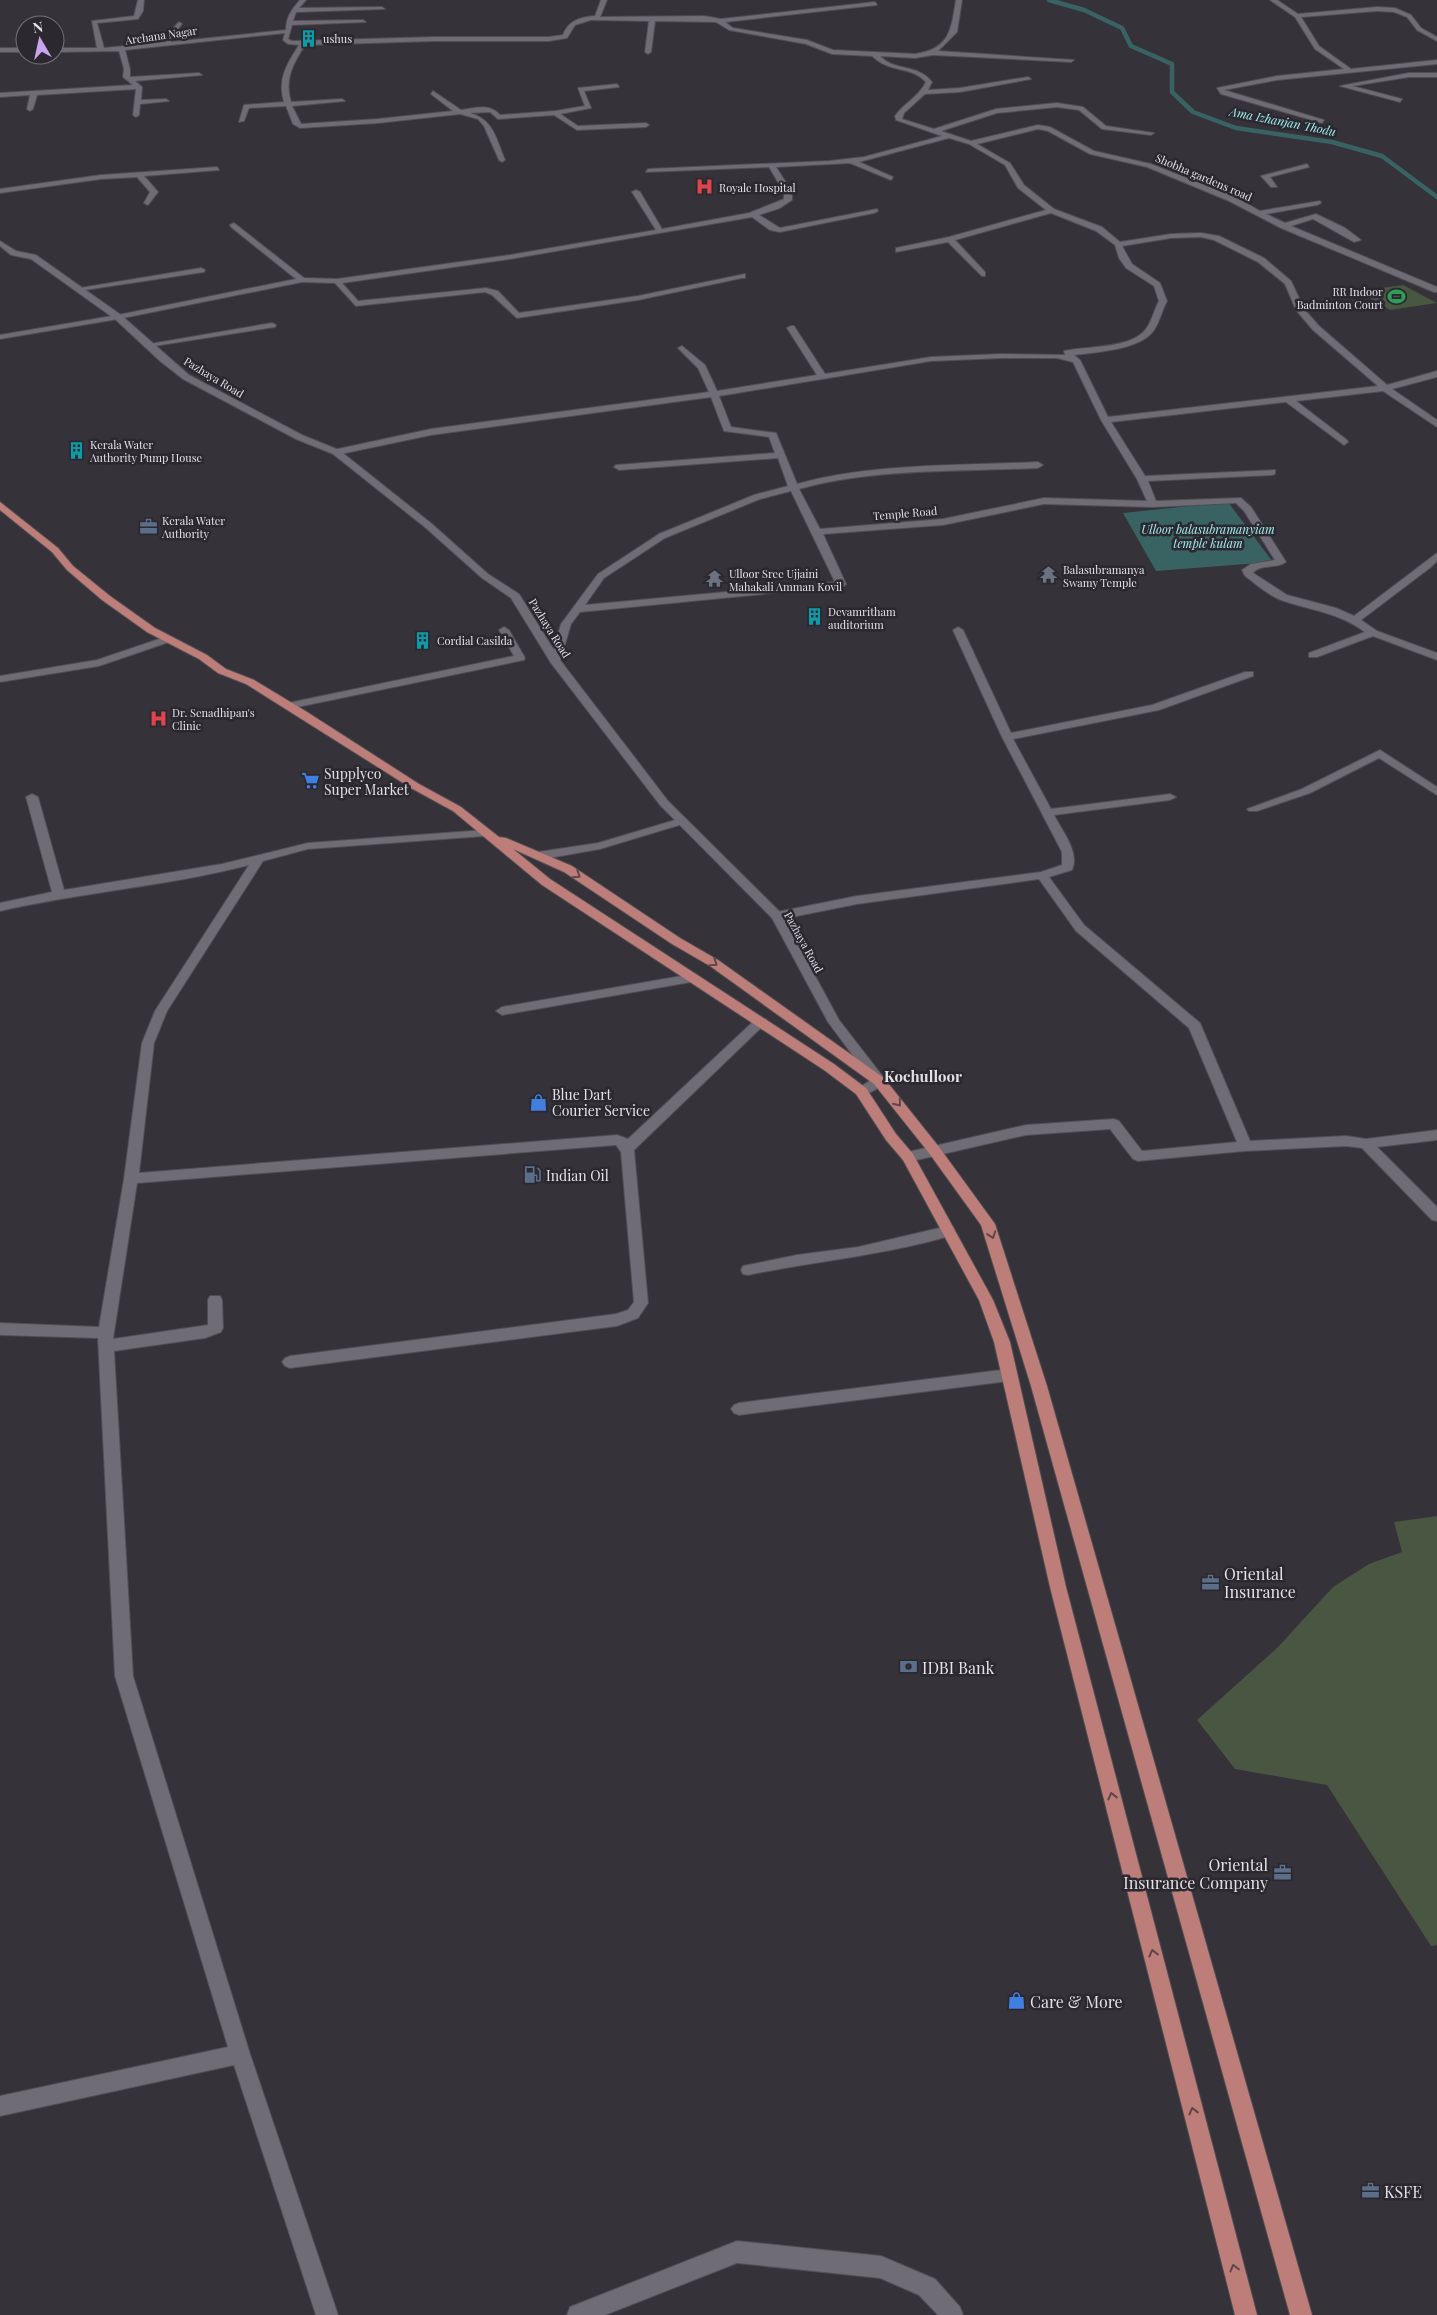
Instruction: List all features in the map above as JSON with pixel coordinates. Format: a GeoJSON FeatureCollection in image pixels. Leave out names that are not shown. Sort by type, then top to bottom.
{"type":"FeatureCollection","features":[{"type":"Feature","properties":{"kind":"main road"},"geometry":{"type":"LineString","coordinates":[[0,505],[55,550],[70,568],[106,598],[150,630],[202,657],[222,671],[250,682],[415,786],[457,809],[546,882],[830,1067],[861,1091],[891,1137],[908,1157],[986,1300],[1002,1342],[1058,1587],[1246,2315]]}},
{"type":"Feature","properties":{"kind":"main road"},"geometry":{"type":"LineString","coordinates":[[485,833],[568,869],[676,941],[714,963],[879,1081],[934,1150],[988,1224],[1039,1386],[1301,2315]]}},
{"type":"Feature","properties":{"kind":"street"},"geometry":{"type":"LineString","coordinates":[[101,50],[94,22],[136,18],[140,11],[141,0]]}},
{"type":"Feature","properties":{"kind":"street"},"geometry":{"type":"LineString","coordinates":[[302,0],[294,10],[288,23],[289,31],[285,36],[286,41],[362,44],[436,39],[511,42],[546,40],[565,37],[568,28],[578,19],[704,18],[721,21],[875,4]]}},
{"type":"Feature","properties":{"kind":"street"},"geometry":{"type":"LineString","coordinates":[[597,18],[604,0]]}},
{"type":"Feature","properties":{"kind":"street"},"geometry":{"type":"LineString","coordinates":[[932,53],[943,46],[955,29],[959,0]]}},
{"type":"Feature","properties":{"kind":"street"},"geometry":{"type":"LineString","coordinates":[[1273,0],[1297,16],[1307,30],[1314,45],[1332,60],[1349,70]]}},
{"type":"Feature","properties":{"kind":"street"},"geometry":{"type":"LineString","coordinates":[[294,10],[382,9]]}},
{"type":"Feature","properties":{"kind":"street"},"geometry":{"type":"LineString","coordinates":[[1297,16],[1394,10],[1409,16],[1419,29],[1437,39]]}},
{"type":"Feature","properties":{"kind":"street"},"geometry":{"type":"LineString","coordinates":[[648,52],[652,19]]}},
{"type":"Feature","properties":{"kind":"street"},"geometry":{"type":"LineString","coordinates":[[721,21],[731,29],[807,42],[832,52],[915,56],[932,53],[1071,60]]}},
{"type":"Feature","properties":{"kind":"street"},"geometry":{"type":"LineString","coordinates":[[288,23],[363,22]]}},
{"type":"Feature","properties":{"kind":"street"},"geometry":{"type":"LineString","coordinates":[[168,44],[168,37],[179,24]]}},
{"type":"Feature","properties":{"kind":"street","name":"Archana Nagar"},"geometry":{"type":"LineString","coordinates":[[128,80],[121,49],[289,31]]}},
{"type":"Feature","properties":{"kind":"street"},"geometry":{"type":"LineString","coordinates":[[302,43],[288,64],[283,77],[282,89],[296,124],[300,126],[378,121],[458,111],[492,110],[498,117],[506,118],[556,113],[589,107],[580,89],[617,86]]}},
{"type":"Feature","properties":{"kind":"street"},"geometry":{"type":"LineString","coordinates":[[65,50],[121,49]]}},
{"type":"Feature","properties":{"kind":"street"},"geometry":{"type":"LineString","coordinates":[[0,50],[15,50]]}},
{"type":"Feature","properties":{"kind":"street"},"geometry":{"type":"LineString","coordinates":[[874,54],[884,64],[921,73],[929,82],[926,92]]}},
{"type":"Feature","properties":{"kind":"street"},"geometry":{"type":"LineString","coordinates":[[1322,120],[1223,93],[1219,89],[1277,78],[1437,62]]}},
{"type":"Feature","properties":{"kind":"street"},"geometry":{"type":"LineString","coordinates":[[1400,100],[1343,86],[1409,75],[1437,75]]}},
{"type":"Feature","properties":{"kind":"street"},"geometry":{"type":"LineString","coordinates":[[128,80],[199,76]]}},
{"type":"Feature","properties":{"kind":"street"},"geometry":{"type":"LineString","coordinates":[[1028,79],[960,90],[926,92],[903,108],[898,116],[899,120],[971,143],[1008,164],[1021,186],[1051,211],[1099,229],[1118,244],[1123,258],[1129,266],[1152,279],[1157,285],[1163,301],[1149,331],[1138,341],[1068,352],[1076,360],[1105,420],[1142,479],[1153,504]]}},
{"type":"Feature","properties":{"kind":"street"},"geometry":{"type":"LineString","coordinates":[[128,80],[139,87]]}},
{"type":"Feature","properties":{"kind":"street"},"geometry":{"type":"LineString","coordinates":[[0,96],[139,87]]}},
{"type":"Feature","properties":{"kind":"street"},"geometry":{"type":"LineString","coordinates":[[136,115],[139,87]]}},
{"type":"Feature","properties":{"kind":"street"},"geometry":{"type":"LineString","coordinates":[[433,92],[458,111],[480,118],[488,125],[502,160]]}},
{"type":"Feature","properties":{"kind":"street"},"geometry":{"type":"LineString","coordinates":[[30,110],[34,94]]}},
{"type":"Feature","properties":{"kind":"street"},"geometry":{"type":"LineString","coordinates":[[138,102],[166,101]]}},
{"type":"Feature","properties":{"kind":"street"},"geometry":{"type":"LineString","coordinates":[[241,121],[246,106],[342,101]]}},
{"type":"Feature","properties":{"kind":"street"},"geometry":{"type":"LineString","coordinates":[[935,131],[996,111],[1057,105],[1082,108],[1104,128],[1151,132]]}},
{"type":"Feature","properties":{"kind":"street"},"geometry":{"type":"LineString","coordinates":[[556,113],[577,128],[646,126]]}},
{"type":"Feature","properties":{"kind":"street","name":"Shobha gardens road"},"geometry":{"type":"LineString","coordinates":[[971,143],[1038,127],[1050,129],[1092,153],[1149,165],[1232,199],[1284,226],[1437,290]]}},
{"type":"Feature","properties":{"kind":"street"},"geometry":{"type":"LineString","coordinates":[[648,171],[852,160],[949,136]]}},
{"type":"Feature","properties":{"kind":"street"},"geometry":{"type":"LineString","coordinates":[[852,160],[891,178]]}},
{"type":"Feature","properties":{"kind":"street"},"geometry":{"type":"LineString","coordinates":[[0,337],[118,317],[302,280],[337,281],[561,249],[752,214],[782,204],[788,200],[788,192],[771,165]]}},
{"type":"Feature","properties":{"kind":"street"},"geometry":{"type":"LineString","coordinates":[[1274,185],[1265,176],[1307,166]]}},
{"type":"Feature","properties":{"kind":"street"},"geometry":{"type":"LineString","coordinates":[[0,191],[101,177],[217,169]]}},
{"type":"Feature","properties":{"kind":"street"},"geometry":{"type":"LineString","coordinates":[[139,175],[154,192],[148,203]]}},
{"type":"Feature","properties":{"kind":"street"},"geometry":{"type":"LineString","coordinates":[[636,192],[660,231]]}},
{"type":"Feature","properties":{"kind":"street"},"geometry":{"type":"LineString","coordinates":[[1259,213],[1317,203]]}},
{"type":"Feature","properties":{"kind":"street"},"geometry":{"type":"LineString","coordinates":[[752,214],[773,228],[785,230],[874,210]]}},
{"type":"Feature","properties":{"kind":"street"},"geometry":{"type":"LineString","coordinates":[[899,250],[950,239],[1051,211]]}},
{"type":"Feature","properties":{"kind":"street"},"geometry":{"type":"LineString","coordinates":[[1284,226],[1313,216],[1358,240]]}},
{"type":"Feature","properties":{"kind":"street"},"geometry":{"type":"LineString","coordinates":[[234,225],[302,280]]}},
{"type":"Feature","properties":{"kind":"street"},"geometry":{"type":"LineString","coordinates":[[1118,244],[1171,236],[1201,235],[1216,238],[1261,260],[1288,283],[1300,310],[1316,328],[1385,388],[1437,424]]}},
{"type":"Feature","properties":{"kind":"street"},"geometry":{"type":"LineString","coordinates":[[950,239],[982,274]]}},
{"type":"Feature","properties":{"kind":"street","name":"Pazhaya Road"},"geometry":{"type":"LineString","coordinates":[[0,243],[14,253],[33,258],[118,317],[186,376],[226,400],[336,452],[428,526],[485,576],[515,596],[556,661],[609,734],[664,803],[776,916],[834,1022],[879,1081]]}},
{"type":"Feature","properties":{"kind":"street"},"geometry":{"type":"LineString","coordinates":[[78,289],[201,270]]}},
{"type":"Feature","properties":{"kind":"street"},"geometry":{"type":"LineString","coordinates":[[337,281],[356,304],[486,290],[495,293],[517,316],[638,298],[742,276]]}},
{"type":"Feature","properties":{"kind":"street"},"geometry":{"type":"LineString","coordinates":[[148,345],[272,325]]}},
{"type":"Feature","properties":{"kind":"street"},"geometry":{"type":"LineString","coordinates":[[790,328],[822,376]]}},
{"type":"Feature","properties":{"kind":"street"},"geometry":{"type":"LineString","coordinates":[[577,609],[841,584],[793,486],[773,436],[727,429],[702,367],[682,348]]}},
{"type":"Feature","properties":{"kind":"street"},"geometry":{"type":"LineString","coordinates":[[336,452],[441,430],[714,394],[931,359],[975,356],[1057,356],[1076,360]]}},
{"type":"Feature","properties":{"kind":"street"},"geometry":{"type":"LineString","coordinates":[[1105,420],[1385,388],[1437,374]]}},
{"type":"Feature","properties":{"kind":"street"},"geometry":{"type":"LineString","coordinates":[[1288,399],[1344,442]]}},
{"type":"Feature","properties":{"kind":"street"},"geometry":{"type":"LineString","coordinates":[[619,467],[781,455]]}},
{"type":"Feature","properties":{"kind":"street"},"geometry":{"type":"LineString","coordinates":[[556,661],[566,624],[601,576],[662,536],[757,497],[793,486],[826,479],[873,473],[1038,466]]}},
{"type":"Feature","properties":{"kind":"street"},"geometry":{"type":"LineString","coordinates":[[1142,479],[1272,472]]}},
{"type":"Feature","properties":{"kind":"street","name":"Temple Road"},"geometry":{"type":"LineString","coordinates":[[817,532],[960,519],[993,513],[1027,503],[1075,499],[1129,505],[1238,500],[1248,510],[1281,562],[1254,566],[1247,570],[1248,574],[1284,597],[1332,610],[1355,620]]}},
{"type":"Feature","properties":{"kind":"street"},"geometry":{"type":"LineString","coordinates":[[1437,556],[1408,582],[1382,598],[1355,620],[1373,633],[1437,657]]}},
{"type":"Feature","properties":{"kind":"street"},"geometry":{"type":"LineString","coordinates":[[288,706],[520,658],[504,630]]}},
{"type":"Feature","properties":{"kind":"street"},"geometry":{"type":"LineString","coordinates":[[776,916],[857,900],[1042,875],[1068,867],[1068,852],[1007,736],[958,630]]}},
{"type":"Feature","properties":{"kind":"street"},"geometry":{"type":"LineString","coordinates":[[1313,655],[1373,633]]}},
{"type":"Feature","properties":{"kind":"street"},"geometry":{"type":"LineString","coordinates":[[0,679],[99,663],[168,638]]}},
{"type":"Feature","properties":{"kind":"street"},"geometry":{"type":"LineString","coordinates":[[1007,736],[1155,708],[1249,674]]}},
{"type":"Feature","properties":{"kind":"street"},"geometry":{"type":"LineString","coordinates":[[1253,809],[1306,791],[1380,753],[1437,792]]}},
{"type":"Feature","properties":{"kind":"street"},"geometry":{"type":"LineString","coordinates":[[32,797],[59,894]]}},
{"type":"Feature","properties":{"kind":"street"},"geometry":{"type":"LineString","coordinates":[[1047,813],[1170,797]]}},
{"type":"Feature","properties":{"kind":"street"},"geometry":{"type":"LineString","coordinates":[[538,856],[600,846],[682,821]]}},
{"type":"Feature","properties":{"kind":"street"},"geometry":{"type":"LineString","coordinates":[[0,906],[59,894],[222,868],[308,846],[485,833]]}},
{"type":"Feature","properties":{"kind":"street"},"geometry":{"type":"LineString","coordinates":[[258,860],[162,1010],[150,1034],[131,1179],[105,1340],[124,1676],[240,2054],[327,2315]]}},
{"type":"Feature","properties":{"kind":"street"},"geometry":{"type":"LineString","coordinates":[[1042,875],[1080,928],[1195,1026],[1245,1146]]}},
{"type":"Feature","properties":{"kind":"street"},"geometry":{"type":"LineString","coordinates":[[502,1010],[693,978]]}},
{"type":"Feature","properties":{"kind":"street"},"geometry":{"type":"LineString","coordinates":[[627,1148],[762,1022]]}},
{"type":"Feature","properties":{"kind":"street"},"geometry":{"type":"LineString","coordinates":[[861,1091],[879,1081]]}},
{"type":"Feature","properties":{"kind":"street"},"geometry":{"type":"LineString","coordinates":[[908,1157],[1026,1130],[1114,1124],[1138,1156],[1245,1146],[1346,1141],[1366,1144],[1437,1135]]}},
{"type":"Feature","properties":{"kind":"street"},"geometry":{"type":"LineString","coordinates":[[131,1179],[617,1140],[622,1142],[627,1148],[641,1303],[633,1314],[617,1320],[290,1362]]}},
{"type":"Feature","properties":{"kind":"street"},"geometry":{"type":"LineString","coordinates":[[1366,1144],[1437,1216]]}},
{"type":"Feature","properties":{"kind":"street"},"geometry":{"type":"LineString","coordinates":[[748,1270],[797,1260],[858,1252],[948,1231]]}},
{"type":"Feature","properties":{"kind":"street"},"geometry":{"type":"LineString","coordinates":[[0,1329],[105,1340],[205,1332],[216,1328],[215,1300]]}},
{"type":"Feature","properties":{"kind":"street"},"geometry":{"type":"LineString","coordinates":[[739,1409],[1009,1375]]}},
{"type":"Feature","properties":{"kind":"street"},"geometry":{"type":"LineString","coordinates":[[0,2106],[240,2054]]}},
{"type":"Feature","properties":{"kind":"street"},"geometry":{"type":"LineString","coordinates":[[578,2315],[736,2252],[881,2267],[928,2287],[952,2315]]}},
{"type":"Feature","properties":{"kind":"shaded area","name":"RR Indoor Badminton Court"},"geometry":{"type":"Polygon","coordinates":[[[1403,285],[1437,303],[1390,310],[1359,291],[1403,285]]]}},
{"type":"Feature","properties":{"kind":"shaded area"},"geometry":{"type":"Polygon","coordinates":[[[1437,1516],[1437,1945],[1431,1946],[1327,1785],[1235,1769],[1197,1720],[1278,1647],[1333,1587],[1369,1564],[1402,1552],[1394,1522],[1437,1516]]]}},
{"type":"Feature","properties":{"kind":"water","name":"Ulloor balasubramanyiam temple kulam"},"geometry":{"type":"Polygon","coordinates":[[[1228,502],[1273,562],[1156,571],[1123,513],[1228,502]]]}},
{"type":"Feature","properties":{"kind":"waterway","name":"Ama Izhanjan Thodu"},"geometry":{"type":"LineString","coordinates":[[1049,0],[1084,10],[1122,28],[1131,46],[1172,64],[1172,92],[1193,112],[1236,128],[1332,142],[1382,156],[1437,197]]}},
{"type":"Feature","properties":{"kind":"place","name":"ushus"},"geometry":{"type":"Point","coordinates":[309,38]}},
{"type":"Feature","properties":{"kind":"place","name":"Royale Hospital"},"geometry":{"type":"Point","coordinates":[705,187]}},
{"type":"Feature","properties":{"kind":"place","name":"RR Indoor Badminton Court"},"geometry":{"type":"Point","coordinates":[1397,297]}},
{"type":"Feature","properties":{"kind":"place","name":"Kerala Water Authority Pump House"},"geometry":{"type":"Point","coordinates":[76,450]}},
{"type":"Feature","properties":{"kind":"place","name":"Kerala Water Authority"},"geometry":{"type":"Point","coordinates":[148,526]}},
{"type":"Feature","properties":{"kind":"place","name":"Balasubramanya Swamy Temple"},"geometry":{"type":"Point","coordinates":[1049,575]}},
{"type":"Feature","properties":{"kind":"place","name":"Ulloor Sree Ujjaini Mahakali Amman Kovil"},"geometry":{"type":"Point","coordinates":[715,579]}},
{"type":"Feature","properties":{"kind":"place","name":"Devamritham auditorium"},"geometry":{"type":"Point","coordinates":[814,617]}},
{"type":"Feature","properties":{"kind":"place","name":"Cordial Casilda"},"geometry":{"type":"Point","coordinates":[423,640]}},
{"type":"Feature","properties":{"kind":"place","name":"Dr. Senadhipan's Clinic"},"geometry":{"type":"Point","coordinates":[158,718]}},
{"type":"Feature","properties":{"kind":"place","name":"Supplyco Super Market"},"geometry":{"type":"Point","coordinates":[310,781]}},
{"type":"Feature","properties":{"kind":"place","name":"Blue Dart Courier Service"},"geometry":{"type":"Point","coordinates":[538,1102]}},
{"type":"Feature","properties":{"kind":"place","name":"Indian Oil"},"geometry":{"type":"Point","coordinates":[532,1175]}},
{"type":"Feature","properties":{"kind":"place","name":"Oriental Insurance"},"geometry":{"type":"Point","coordinates":[1210,1582]}},
{"type":"Feature","properties":{"kind":"place","name":"IDBI Bank"},"geometry":{"type":"Point","coordinates":[908,1667]}},
{"type":"Feature","properties":{"kind":"place","name":"Oriental Insurance Company"},"geometry":{"type":"Point","coordinates":[1282,1873]}},
{"type":"Feature","properties":{"kind":"place","name":"Care & More"},"geometry":{"type":"Point","coordinates":[1016,2001]}},
{"type":"Feature","properties":{"kind":"place","name":"KSFE"},"geometry":{"type":"Point","coordinates":[1370,2191]}},
{"type":"Feature","properties":{"kind":"district","name":"Kochulloor"},"geometry":{"type":"Point","coordinates":[923,1076]}}]}
